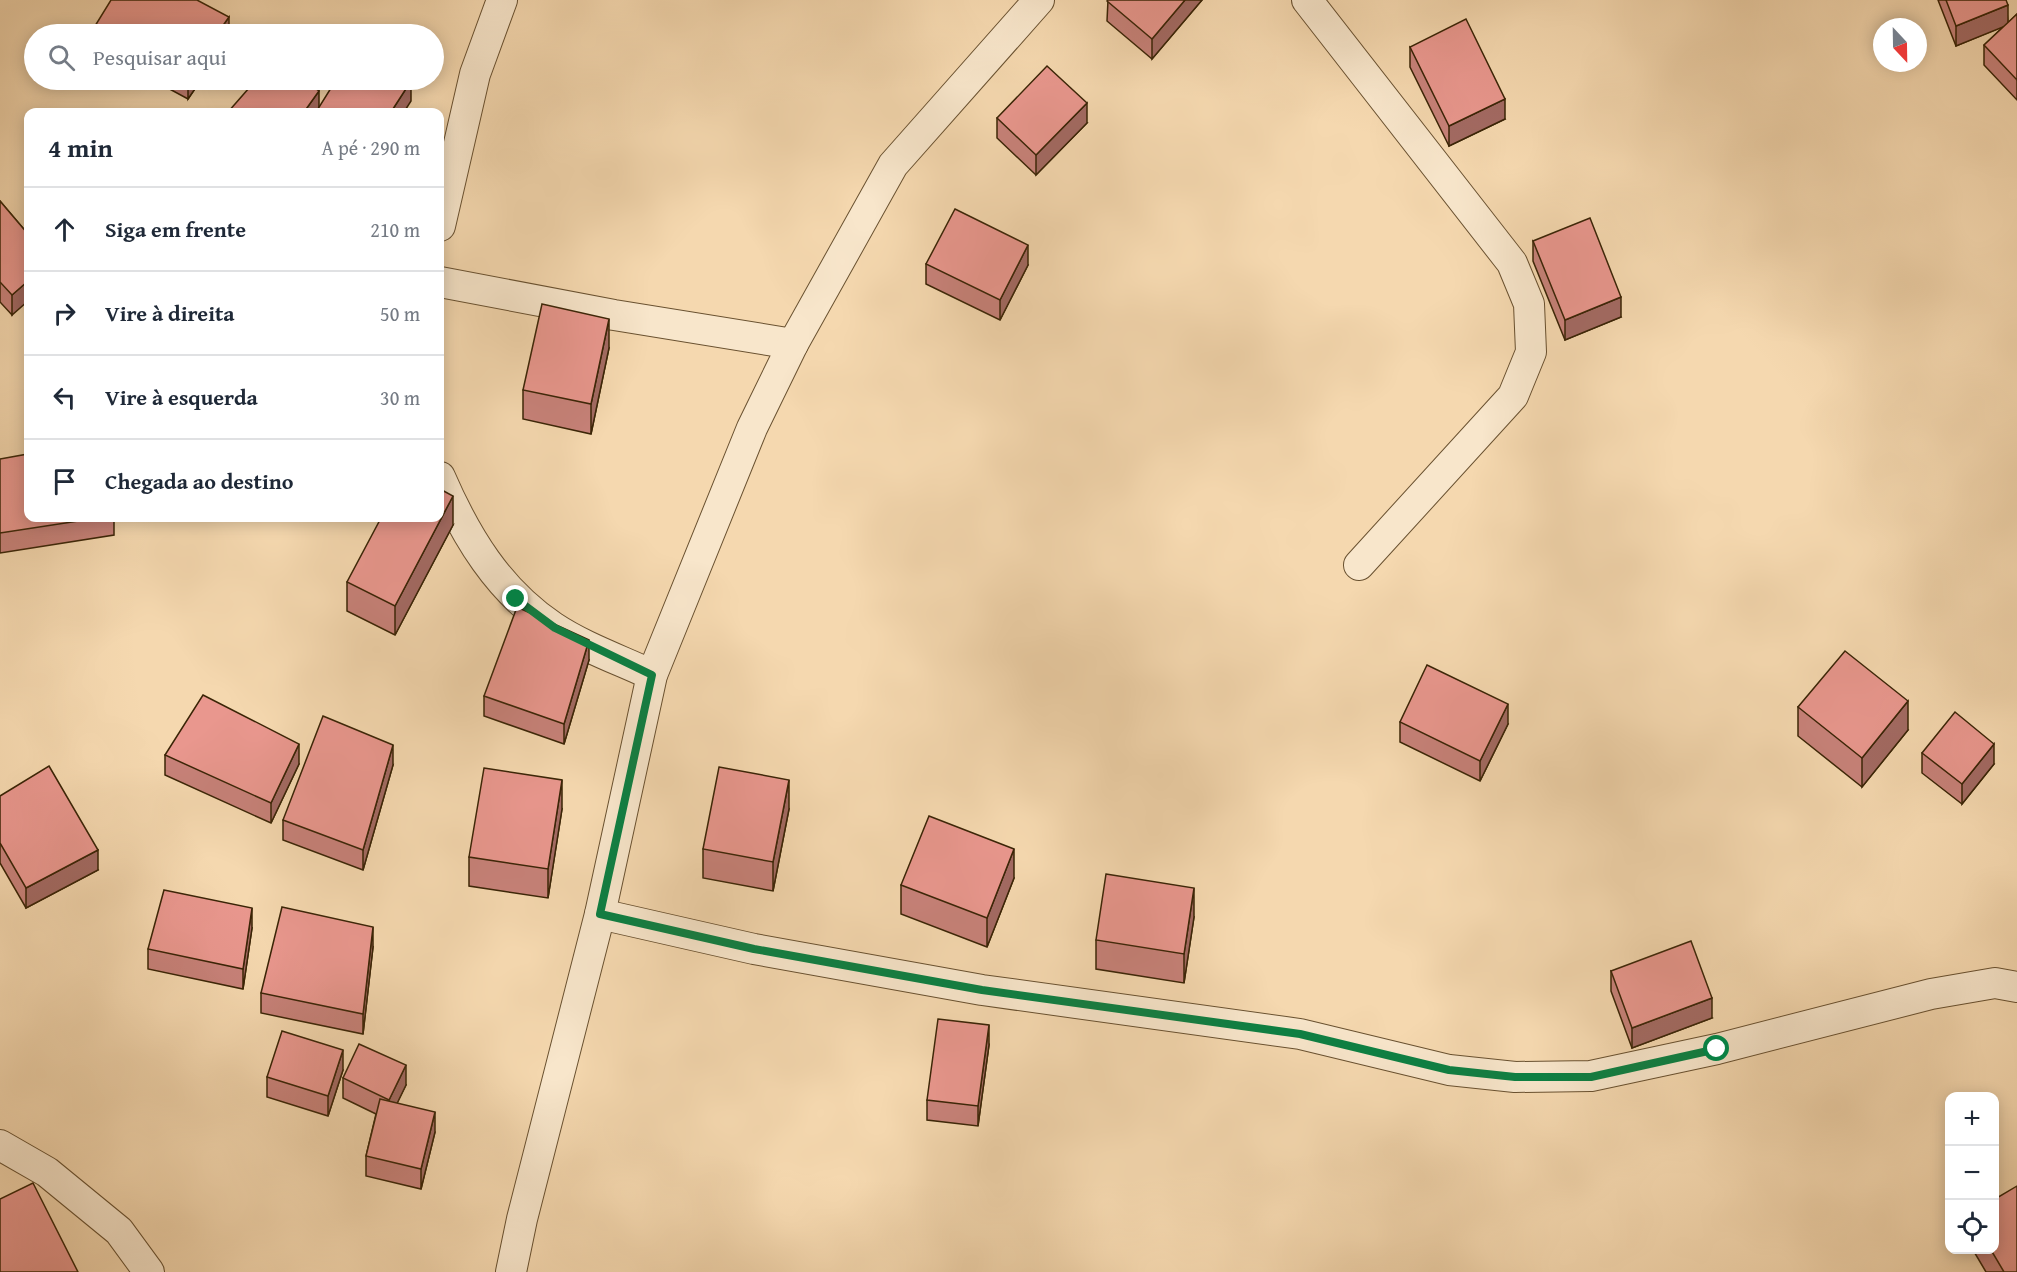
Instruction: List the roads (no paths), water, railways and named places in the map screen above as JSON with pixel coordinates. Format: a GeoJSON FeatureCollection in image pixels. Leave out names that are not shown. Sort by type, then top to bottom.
{"type":"FeatureCollection","features":[{"type":"Feature","properties":{"kind":"street"},"geometry":{"type":"LineString","coordinates":[[444,209],[475,74],[502,0]]}},
{"type":"Feature","properties":{"kind":"street"},"geometry":{"type":"LineString","coordinates":[[511,1272],[522,1219],[600,914],[652,675],[752,428],[793,344],[893,165],[1039,0]]}},
{"type":"Feature","properties":{"kind":"street"},"geometry":{"type":"LineString","coordinates":[[1307,0],[1512,263],[1529,304],[1531,352],[1513,396],[1359,565]]}},
{"type":"Feature","properties":{"kind":"street"},"geometry":{"type":"LineString","coordinates":[[444,283],[614,315],[793,344]]}},
{"type":"Feature","properties":{"kind":"street"},"geometry":{"type":"LineString","coordinates":[[444,484],[487,565],[516,599],[555,628],[652,675]]}},
{"type":"Feature","properties":{"kind":"street"},"geometry":{"type":"LineString","coordinates":[[600,914],[754,949],[982,990],[1300,1034],[1449,1070],[1515,1077],[1591,1077],[1717,1049],[1931,994],[1995,982],[2017,987]]}},
{"type":"Feature","properties":{"kind":"street"},"geometry":{"type":"LineString","coordinates":[[0,1144],[47,1172],[119,1231],[149,1272]]}}]}
